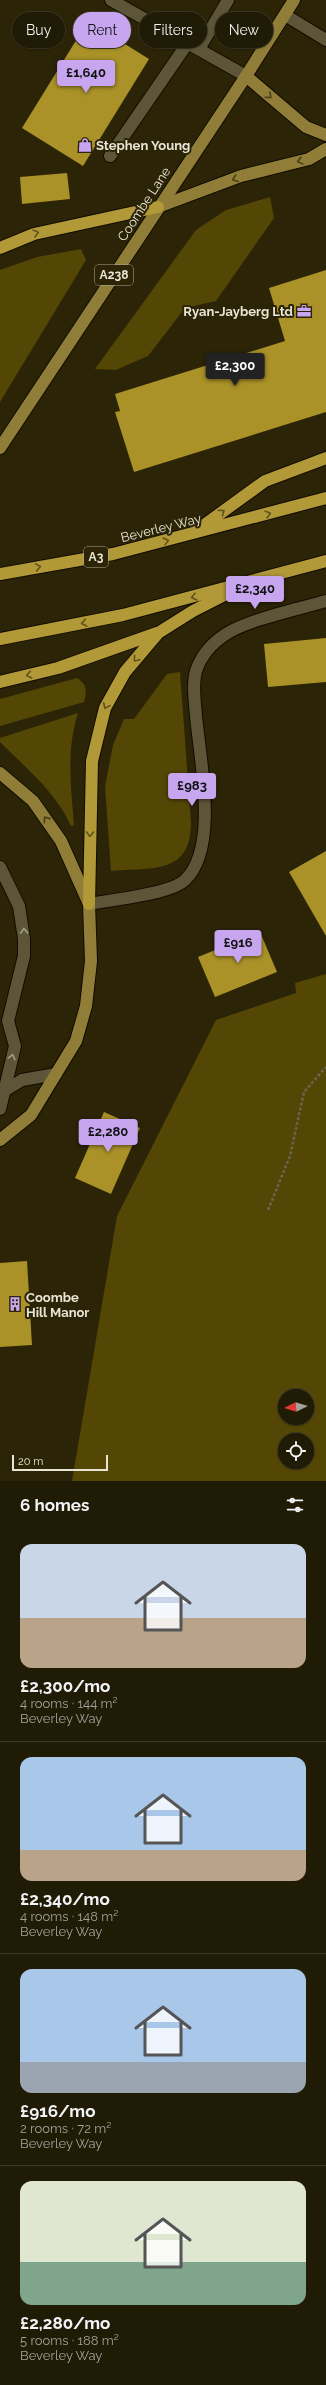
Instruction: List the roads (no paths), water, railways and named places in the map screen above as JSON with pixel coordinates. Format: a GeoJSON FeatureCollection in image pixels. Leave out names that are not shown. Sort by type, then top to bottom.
{"type":"FeatureCollection","features":[{"type":"Feature","properties":{"kind":"highway"},"geometry":{"type":"LineString","coordinates":[[0,248],[34,234],[158,207]]}},
{"type":"Feature","properties":{"kind":"highway"},"geometry":{"type":"LineString","coordinates":[[190,535],[265,481],[326,458]]}},
{"type":"Feature","properties":{"kind":"highway","name":"Beverley Way"},"geometry":{"type":"LineString","coordinates":[[0,574],[113,554],[190,535],[326,498]]}},
{"type":"Feature","properties":{"kind":"highway"},"geometry":{"type":"LineString","coordinates":[[0,639],[123,615],[248,583],[326,561]]}},
{"type":"Feature","properties":{"kind":"highway"},"geometry":{"type":"LineString","coordinates":[[0,682],[58,668],[158,633],[193,611],[248,583]]}},
{"type":"Feature","properties":{"kind":"highway"},"geometry":{"type":"LineString","coordinates":[[89,904],[92,761],[105,708],[125,672],[158,633]]}},
{"type":"Feature","properties":{"kind":"main road","name":"Coombe Lane"},"geometry":{"type":"LineString","coordinates":[[0,448],[246,76],[294,0]]}},
{"type":"Feature","properties":{"kind":"main road"},"geometry":{"type":"LineString","coordinates":[[246,76],[306,127],[326,135]]}},
{"type":"Feature","properties":{"kind":"main road"},"geometry":{"type":"LineString","coordinates":[[158,207],[241,176],[309,159],[326,149]]}},
{"type":"Feature","properties":{"kind":"main road"},"geometry":{"type":"LineString","coordinates":[[0,773],[33,801],[61,841],[89,904],[91,962],[86,1006],[76,1041],[31,1115],[0,1140]]}},
{"type":"Feature","properties":{"kind":"street"},"geometry":{"type":"LineString","coordinates":[[111,0],[139,16]]}},
{"type":"Feature","properties":{"kind":"street"},"geometry":{"type":"LineString","coordinates":[[228,0],[199,49],[246,76]]}},
{"type":"Feature","properties":{"kind":"street"},"geometry":{"type":"LineString","coordinates":[[284,14],[326,40]]}},
{"type":"Feature","properties":{"kind":"street"},"geometry":{"type":"LineString","coordinates":[[110,156],[184,48]]}},
{"type":"Feature","properties":{"kind":"street"},"geometry":{"type":"LineString","coordinates":[[89,904],[157,892],[184,881],[196,865],[204,841],[205,808],[194,693],[196,672],[204,654],[226,634],[239,627],[326,601]]}},
{"type":"Feature","properties":{"kind":"street"},"geometry":{"type":"LineString","coordinates":[[0,867],[19,906],[24,939],[24,956],[8,1021],[15,1046],[2,1092],[0,1109]]}},
{"type":"Feature","properties":{"kind":"street"},"geometry":{"type":"LineString","coordinates":[[2,1092],[22,1080],[56,1074]]}},
{"type":"Feature","properties":{"kind":"place","name":"Stephen Young"},"geometry":{"type":"Point","coordinates":[85,145]}},
{"type":"Feature","properties":{"kind":"place","name":"Ryan-Jayberg Ltd"},"geometry":{"type":"Point","coordinates":[304,311]}},
{"type":"Feature","properties":{"kind":"place","name":"Coombe Hill Manor"},"geometry":{"type":"Point","coordinates":[15,1304]}}]}
